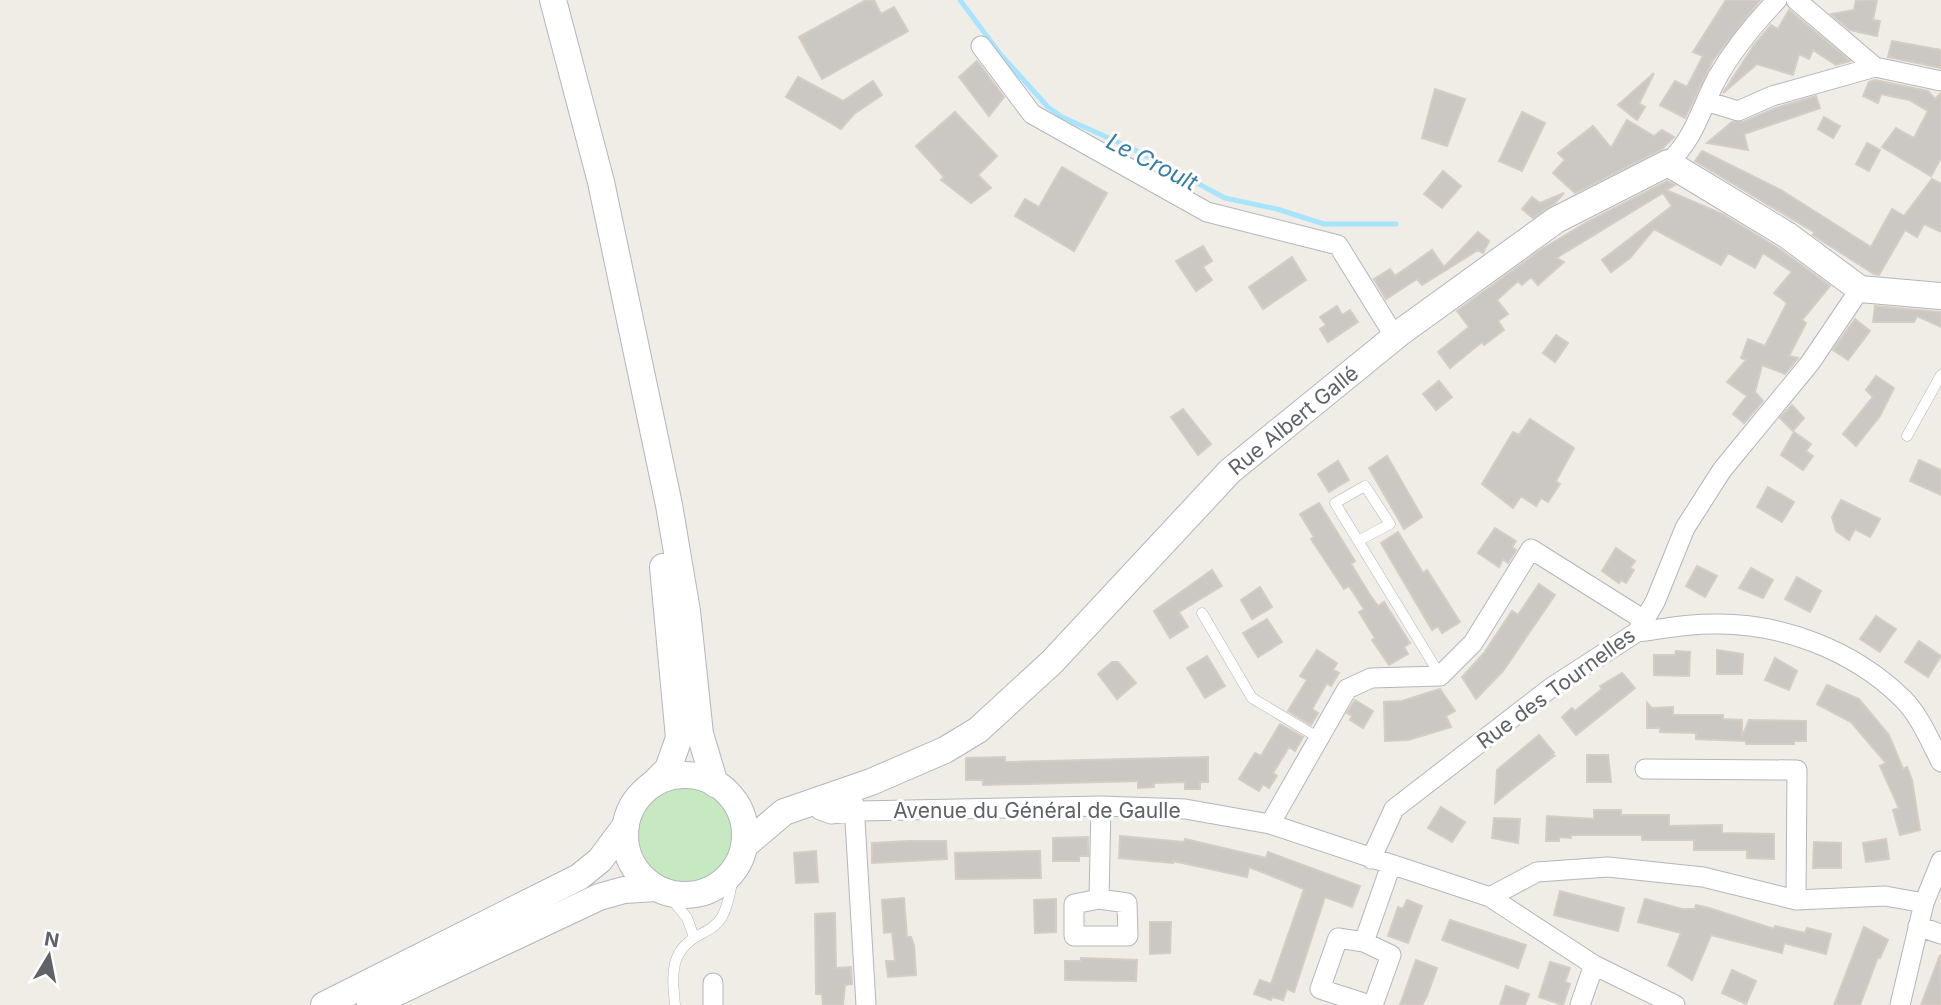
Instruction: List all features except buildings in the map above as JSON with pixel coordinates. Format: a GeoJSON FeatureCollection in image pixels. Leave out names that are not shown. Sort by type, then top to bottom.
{"type":"FeatureCollection","features":[{"type":"Feature","properties":{"kind":"street"},"geometry":{"type":"LineString","coordinates":[[553,0],[601,182],[677,551],[695,671],[700,734],[720,787],[741,811],[745,828],[740,857]]}},
{"type":"Feature","properties":{"kind":"street","name":"Rue Albert Gallé"},"geometry":{"type":"LineString","coordinates":[[784,812],[816,803],[853,805],[978,730],[1052,662],[1230,471],[1395,337],[1556,220],[1668,163],[1686,146],[1706,101],[1743,34],[1777,0]]}},
{"type":"Feature","properties":{"kind":"street"},"geometry":{"type":"LineString","coordinates":[[1796,0],[1875,66],[1938,84]]}},
{"type":"Feature","properties":{"kind":"street"},"geometry":{"type":"LineString","coordinates":[[981,46],[1032,114],[1067,134],[1207,212],[1338,245],[1395,337]]}},
{"type":"Feature","properties":{"kind":"street"},"geometry":{"type":"LineString","coordinates":[[1706,101],[1738,111],[1772,96],[1875,66]]}},
{"type":"Feature","properties":{"kind":"street"},"geometry":{"type":"LineString","coordinates":[[1668,163],[1787,235],[1860,289],[1941,296]]}},
{"type":"Feature","properties":{"kind":"street","name":"Rue des Tournelles"},"geometry":{"type":"LineString","coordinates":[[1371,859],[1394,808],[1552,687],[1640,626],[1655,602],[1685,528],[1722,470],[1810,363],[1860,289]]}},
{"type":"Feature","properties":{"kind":"street"},"geometry":{"type":"LineString","coordinates":[[649,419],[679,738],[668,769],[631,809],[626,825],[625,844],[631,861],[641,876],[661,890]]}},
{"type":"Feature","properties":{"kind":"street"},"geometry":{"type":"LineString","coordinates":[[1270,824],[1347,689],[1371,678],[1440,676],[1473,643],[1531,549],[1640,626],[1764,626],[1825,647],[1863,667],[1904,699],[1941,762]]}},
{"type":"Feature","properties":{"kind":"street"},"geometry":{"type":"LineString","coordinates":[[1645,769],[1797,770],[1796,900]]}},
{"type":"Feature","properties":{"kind":"street"},"geometry":{"type":"LineString","coordinates":[[653,784],[686,775],[720,787],[751,805],[784,812]]}},
{"type":"Feature","properties":{"kind":"street"},"geometry":{"type":"LineString","coordinates":[[853,805],[866,1005]]}},
{"type":"Feature","properties":{"kind":"street","name":"Avenue du Général de Gaulle"},"geometry":{"type":"LineString","coordinates":[[853,805],[1185,809],[1270,824],[1490,897],[1594,965],[1675,1005]]}},
{"type":"Feature","properties":{"kind":"street"},"geometry":{"type":"LineString","coordinates":[[1099,899],[1101,806]]}},
{"type":"Feature","properties":{"kind":"street"},"geometry":{"type":"LineString","coordinates":[[370,1005],[579,905],[624,890],[661,890],[685,895],[717,887],[740,857],[784,812]]}},
{"type":"Feature","properties":{"kind":"street"},"geometry":{"type":"LineString","coordinates":[[324,1005],[579,877],[600,860],[626,825]]}},
{"type":"Feature","properties":{"kind":"street"},"geometry":{"type":"LineString","coordinates":[[1900,1005],[1924,903],[1941,860]]}},
{"type":"Feature","properties":{"kind":"street"},"geometry":{"type":"LineString","coordinates":[[1364,942],[1391,865]]}},
{"type":"Feature","properties":{"kind":"street"},"geometry":{"type":"LineString","coordinates":[[1490,897],[1537,872],[1608,867],[1703,877],[1796,900],[1885,896],[1924,903]]}},
{"type":"Feature","properties":{"kind":"street"},"geometry":{"type":"LineString","coordinates":[[1918,926],[1941,934]]}},
{"type":"Feature","properties":{"kind":"street"},"geometry":{"type":"LineString","coordinates":[[1338,938],[1364,942],[1391,955],[1371,1005],[1320,989],[1338,938]]}},
{"type":"Feature","properties":{"kind":"street"},"geometry":{"type":"LineString","coordinates":[[1580,1005],[1594,965]]}},
{"type":"Feature","properties":{"kind":"street"},"geometry":{"type":"LineString","coordinates":[[713,983],[713,1005]]}},
{"type":"Feature","properties":{"kind":"lane"},"geometry":{"type":"LineString","coordinates":[[1907,436],[1941,375]]}},
{"type":"Feature","properties":{"kind":"lane"},"geometry":{"type":"LineString","coordinates":[[1358,541],[1390,524],[1365,486],[1335,503],[1358,541],[1440,676]]}},
{"type":"Feature","properties":{"kind":"lane"},"geometry":{"type":"LineString","coordinates":[[1202,613],[1252,698],[1318,738]]}},
{"type":"Feature","properties":{"kind":"lane"},"geometry":{"type":"LineString","coordinates":[[675,1005],[672,964],[677,953],[722,916],[740,857]]}},
{"type":"Feature","properties":{"kind":"lane"},"geometry":{"type":"LineString","coordinates":[[661,890],[687,918],[694,937]]}},
{"type":"Feature","properties":{"kind":"green space"},"geometry":{"type":"Polygon","coordinates":[[[684,785],[712,793],[726,807],[734,835],[726,863],[712,877],[684,885],[656,877],[642,863],[634,835],[642,807],[656,793],[684,785]]]}},
{"type":"Feature","properties":{"kind":"waterway","name":"Le Croult"},"geometry":{"type":"LineString","coordinates":[[960,0],[1001,55],[1048,107],[1062,117],[1131,148],[1225,198],[1277,209],[1324,224],[1396,224]]}}]}
